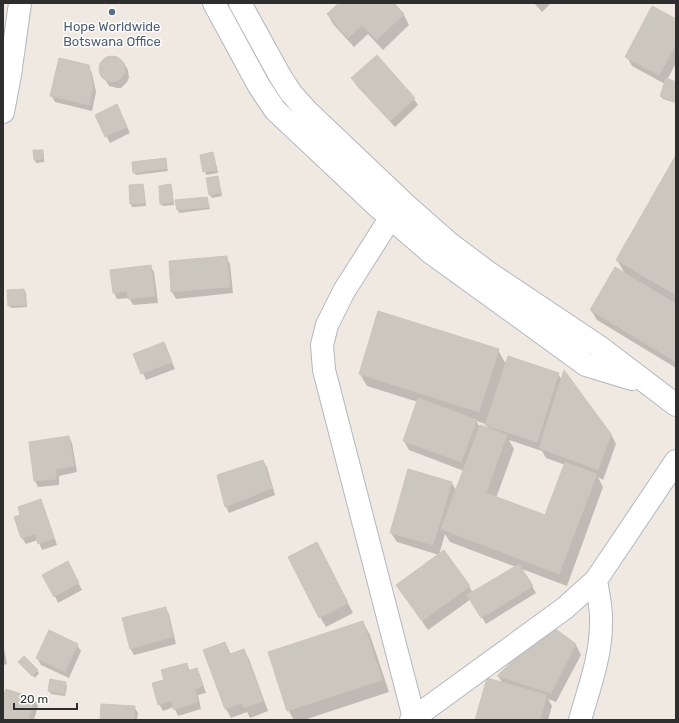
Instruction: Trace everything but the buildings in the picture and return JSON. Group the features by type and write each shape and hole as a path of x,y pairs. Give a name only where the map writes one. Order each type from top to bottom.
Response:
{"street":[{"path":"3,15 5,3"},
{"path":"3,112 7,75 20,3"},
{"path":"214,3 259,86 275,110 376,206 399,212"},
{"path":"240,3 291,93 399,212 430,252 586,365 647,384 676,405"},
{"path":"399,212 344,291 327,325 322,345 322,358 412,719 559,613 596,580 676,461"},
{"path":"580,720 598,659 601,638 602,621 596,580"}],"place":[{"name":"Hope Worldwide Botswana Office","path":"112,12"}]}
